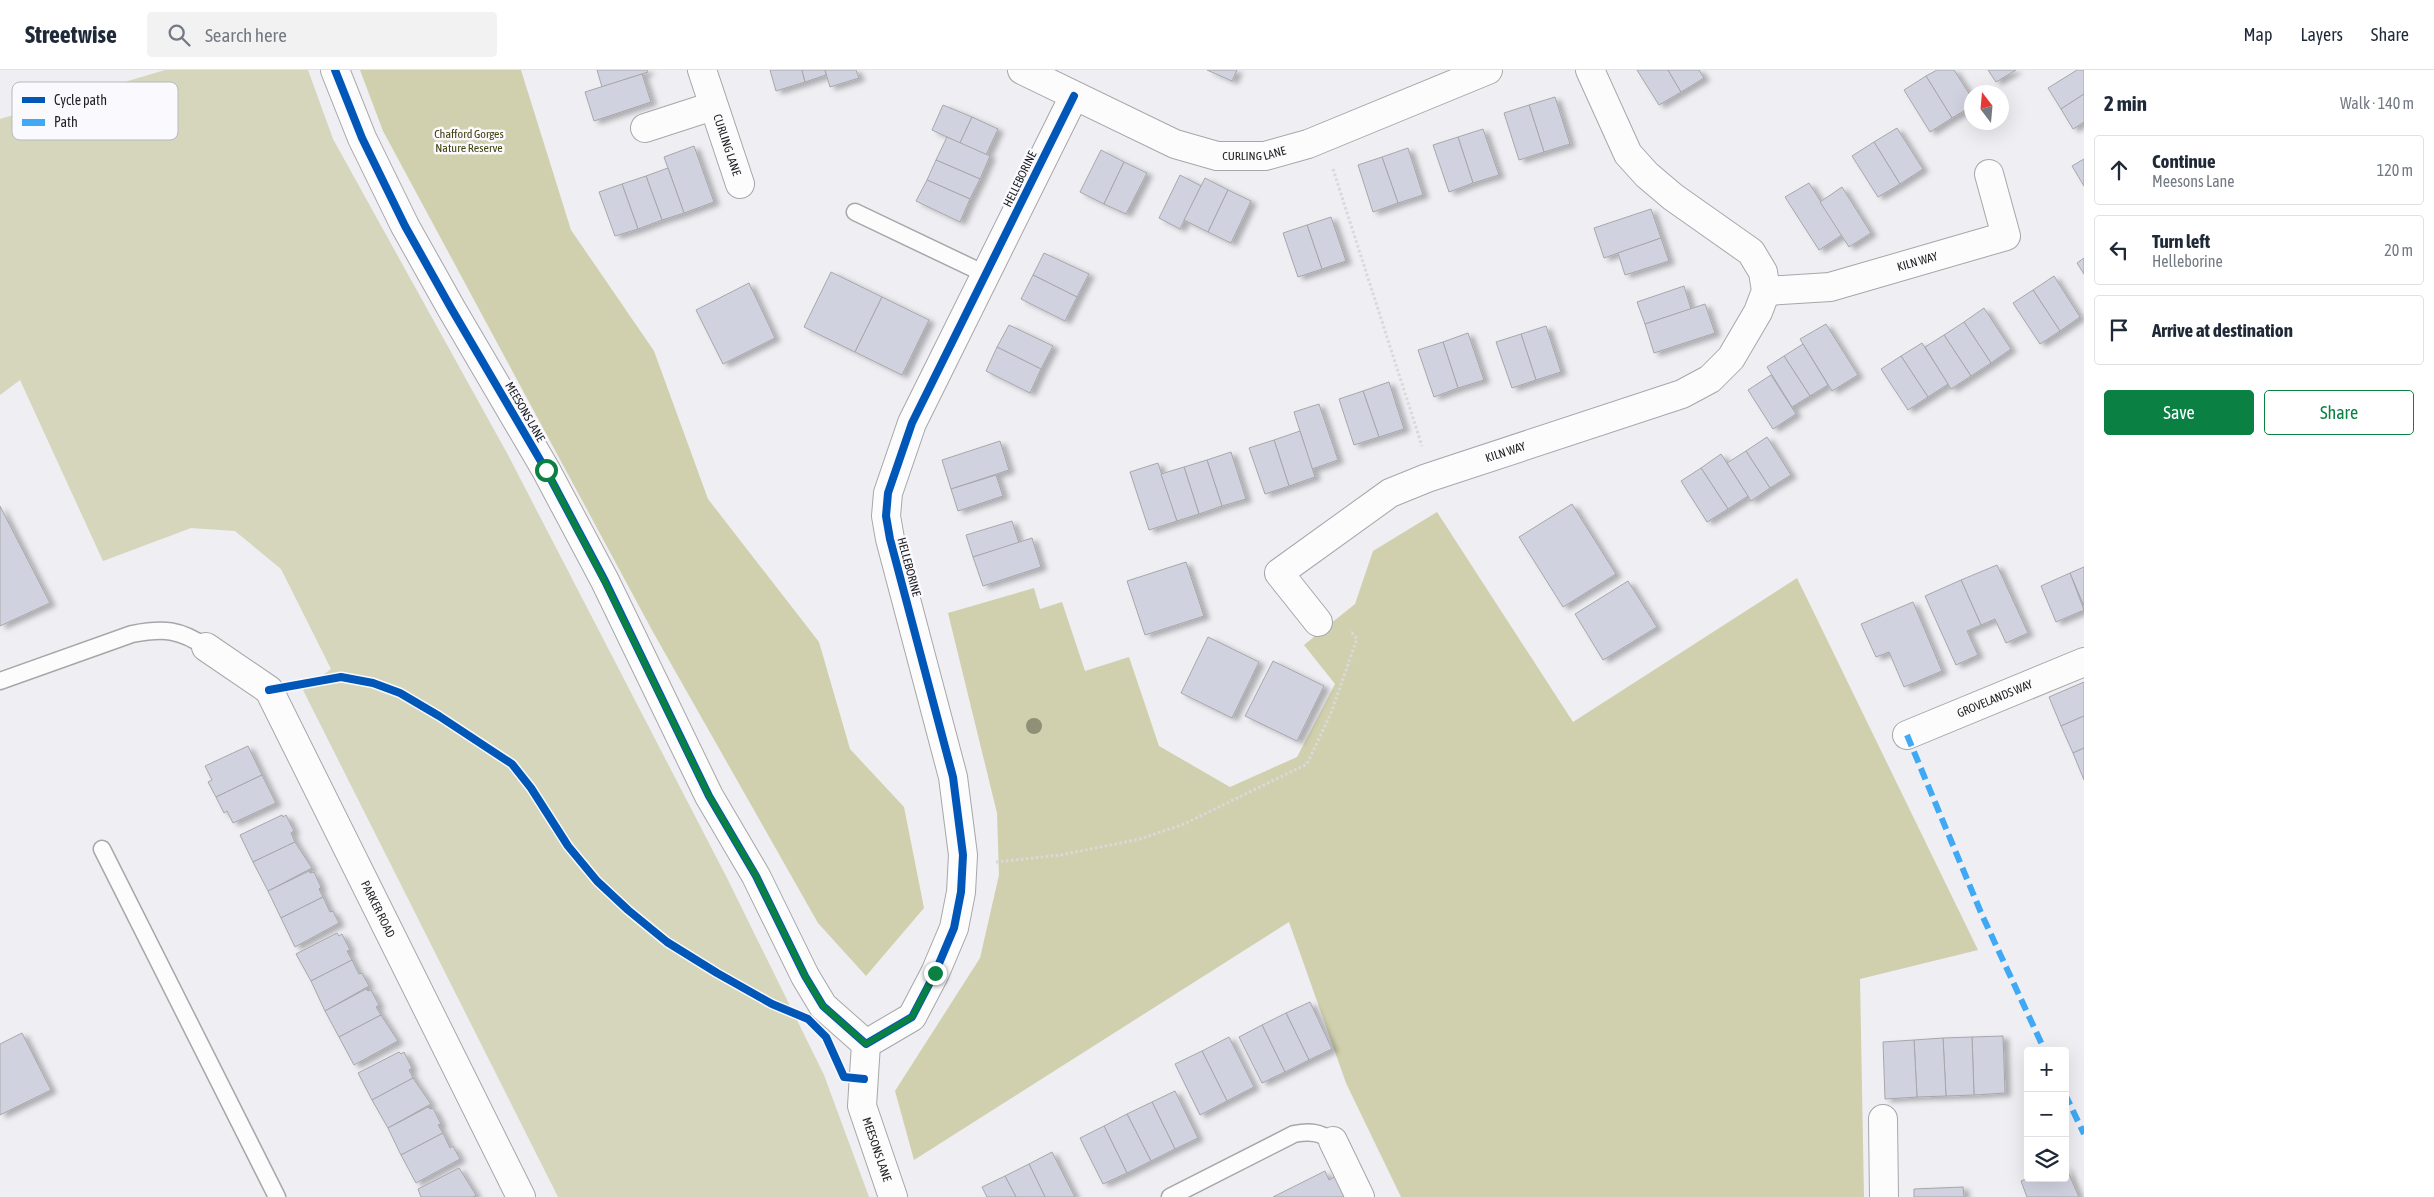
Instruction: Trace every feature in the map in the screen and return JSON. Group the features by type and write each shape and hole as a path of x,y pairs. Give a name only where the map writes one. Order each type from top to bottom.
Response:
{"street":[{"name":"MEESONS LANE","path":"335,70 362,138 405,226 546,470 605,582 709,796 756,876 805,976 823,1006 866,1044 862,1106 893,1197"},
{"name":"CURLING LANE","path":"702,70 740,184"},
{"name":"CURLING LANE","path":"1022,70 1174,144 1217,156 1265,156 1308,144 1455,76 1488,70"},
{"path":"1590,70 1628,154 1647,175 1673,197 1751,252 1763,272 1766,291"},
{"name":"HELLEBORINE","path":"866,1044 912,1017 935,973 954,928 961,892 963,855 953,777 886,516 888,493 912,422 1074,96"},
{"name":"CURLING LANE","path":"645,128 713,106"},
{"name":"KILN WAY","path":"1318,622 1280,573 1362,511 1390,493 1427,478 1682,394 1710,379 1731,358 1758,312 1766,291 1830,287 2006,236 1989,174"},
{"name":"PARKER ROAD","path":"206,647 268,690 521,1197"},
{"name":"GROVELANDS WAY","path":"1907,735 2084,662"},
{"path":"1883,1120 1884,1197"},
{"path":"1333,1141 1360,1197"}],"lane":[{"path":"855,212 985,274"},
{"path":"0,681 132,634 152,630 169,630 187,634 206,647"},
{"path":"102,850 277,1197"},
{"path":"1170,1197 1294,1134 1310,1131 1322,1134 1333,1141"}],"path":[{"path":"1333,168 1425,455"},
{"path":"993,863 1061,855 1140,839 1184,824 1307,764 1331,713 1357,640 1346,624"}],"green space":[{"path":"165,70 308,70 333,139 508,455 727,878 824,1075 869,1197 558,1197 303,690 331,669 281,569 235,531 191,528 103,561 20,380 0,395 0,119 12,115 12,140 178,140 178,82 125,82"},
{"name":"Chafford Gorges Nature Reserve","path":"360,70 521,70 571,230 654,351 708,499 819,642 850,749 904,807 924,908 866,976 818,923 653,632 383,131"},
{"path":"1437,512 1573,722 1797,578 1978,950 1860,979 1864,1197 1401,1197 1346,1083 1289,922 914,1160 895,1091 980,958 999,875 997,813 948,613 1034,588 1040,609 1062,602 1085,671 1129,657 1159,746 1230,787 1297,757 1335,684 1304,645 1355,604 1373,551"}],"building":[{"path":"597,70 647,70 648,72 602,87"},
{"path":"770,70 802,70 805,82 776,91"},
{"path":"802,70 825,70 826,75 805,82"},
{"path":"825,70 856,70 859,78 830,87"},
{"path":"1207,70 1237,70 1232,81"},
{"path":"1637,70 1668,70 1681,92 1659,105"},
{"path":"1668,70 1699,70 1704,78 1681,92"},
{"path":"1937,70 1954,70 1964,86 1964,111 1952,118 1926,76"},
{"path":"1988,70 2016,70 1996,82"},
{"path":"2077,70 2084,70 2084,94 2061,109 2048,88"},
{"path":"642,74 651,102 594,121 585,92"},
{"path":"1926,76 1952,118 1930,132 1904,90"},
{"path":"2084,94 2084,122 2073,129 2061,109"},
{"path":"1555,97 1570,144 1544,152 1529,105"},
{"path":"943,105 972,117 960,143 932,130"},
{"path":"1529,105 1544,152 1519,160 1504,113"},
{"path":"972,117 998,129 986,155 960,143"},
{"path":"1897,128 1923,169 1900,184 1874,142"},
{"path":"1483,129 1499,175 1473,183 1458,137"},
{"path":"947,137 990,156 980,179 936,160"},
{"path":"1458,137 1473,183 1449,192 1433,145"},
{"path":"1874,142 1900,184 1878,197 1852,156"},
{"path":"694,146 714,202 684,213 664,157"},
{"path":"1408,148 1423,195 1398,203 1382,157"},
{"path":"1101,150 1124,162 1104,204 1080,192"},
{"path":"1382,157 1398,203 1373,212 1358,165"},
{"path":"2084,159 2084,186 2072,166"},
{"path":"936,160 980,179 970,199 927,180"},
{"path":"1124,162 1147,173 1126,214 1104,204"},
{"path":"668,168 684,213 662,220 646,176"},
{"path":"1180,175 1201,186 1180,229 1159,218"},
{"path":"646,176 662,220 638,229 622,184"},
{"path":"1205,178 1228,190 1208,232 1184,220"},
{"path":"927,180 970,199 960,222 916,201"},
{"path":"1809,183 1842,235 1819,250 1785,197"},
{"path":"622,184 638,229 615,236 599,192"},
{"path":"1842,187 1871,233 1849,247 1820,202"},
{"path":"1228,190 1251,201 1231,243 1208,232"},
{"path":"1651,209 1661,238 1604,258 1594,228"},
{"path":"1331,217 1346,261 1322,269 1307,225"},
{"path":"1307,225 1322,269 1298,277 1283,233"},
{"path":"1661,238 1669,261 1625,275 1618,253"},
{"path":"1044,253 1089,274 1077,297 1033,275"},
{"path":"2084,258 2084,274 2077,263"},
{"path":"831,272 882,297 855,352 804,327"},
{"path":"1033,275 1077,297 1065,321 1021,299"},
{"path":"2054,276 2080,317 2060,331 2033,290"},
{"path":"749,283 775,338 723,364 696,310"},
{"path":"1684,286 1691,309 1645,324 1637,302"},
{"path":"2033,290 2060,331 2040,344 2013,303"},
{"path":"882,297 929,320 902,375 855,352"},
{"path":"1705,304 1715,333 1654,353 1645,324"},
{"path":"1984,308 2011,349 1991,363 1964,322"},
{"path":"1964,322 1991,363 1971,376 1944,335"},
{"path":"1826,324 1858,375 1832,391 1800,339"},
{"path":"1009,325 1053,346 1041,369 997,347"},
{"path":"1546,326 1561,372 1536,380 1521,334"},
{"path":"1468,333 1484,380 1458,388 1443,342"},
{"path":"1521,334 1536,380 1512,388 1496,342"},
{"path":"1944,335 1971,376 1951,389 1925,347"},
{"path":"1443,342 1458,388 1434,397 1418,350"},
{"path":"1922,343 1948,384 1928,397 1901,356"},
{"path":"1803,344 1828,385 1810,396 1784,356"},
{"path":"997,347 1041,369 1030,393 986,371"},
{"path":"1784,356 1810,396 1792,407 1767,367"},
{"path":"1901,356 1928,397 1908,410 1881,369"},
{"path":"1771,375 1796,414 1773,429 1748,390"},
{"path":"1389,382 1404,429 1379,437 1363,391"},
{"path":"1363,391 1379,437 1354,445 1339,399"},
{"path":"1319,404 1338,460 1312,469 1294,412"},
{"path":"1300,431 1315,477 1289,486 1274,440"},
{"path":"1767,437 1791,475 1770,488 1746,451"},
{"path":"1274,440 1289,486 1265,494 1249,448"},
{"path":"1000,441 1009,470 951,489 942,460"},
{"path":"1746,451 1770,488 1751,501 1727,463"},
{"path":"1231,452 1246,499 1222,506 1207,460"},
{"path":"1721,454 1748,496 1728,509 1701,468"},
{"path":"1207,460 1222,506 1199,514 1184,467"},
{"path":"1158,463 1177,521 1149,530 1130,472"},
{"path":"1184,467 1199,514 1177,521 1161,474"},
{"path":"1701,468 1728,509 1707,522 1681,481"},
{"path":"996,475 1003,496 958,511 951,489"},
{"path":"1572,504 1616,574 1563,607 1519,537"},
{"path":"0,506 50,603 0,626"},
{"path":"1012,521 1019,543 973,557 966,535"},
{"path":"1032,538 1041,567 983,586 973,557"},
{"path":"1186,562 1204,616 1145,635 1127,581"},
{"path":"1997,565 2028,633 2006,643 1995,619 1981,625 1961,580"},
{"path":"2084,567 2084,606 2070,573"},
{"path":"2070,573 2084,610 2056,622 2041,586"},
{"path":"1961,580 1981,625 1967,631 1978,655 1956,665 1925,596"},
{"path":"1628,581 1657,627 1603,660 1575,614"},
{"path":"1913,602 1942,671 1904,687 1889,652 1876,657 1861,624"},
{"path":"1208,637 1259,662 1232,718 1181,693"},
{"path":"1273,661 1324,686 1297,741 1245,716"},
{"path":"2084,682 2084,716 2061,726 2049,697"},
{"path":"2084,716 2084,748 2073,753 2061,726"},
{"path":"248,746 262,775 216,797 208,782 212,780 205,766"},
{"path":"2084,748 2084,780 2073,753"},
{"path":"262,775 276,803 233,823 227,811 224,813 216,797"},
{"path":"282,815 283,817 286,815 294,831 291,833 295,842 253,862 240,835"},
{"path":"295,842 312,868 268,891 253,862"},
{"path":"309,871 310,873 314,872 321,887 319,889 323,897 281,918 268,891"},
{"path":"323,897 330,912 333,911 339,923 295,947 281,918"},
{"path":"337,933 339,936 342,934 350,950 347,951 352,960 311,981 296,954"},
{"path":"352,960 359,974 362,973 369,986 325,1011 311,981"},
{"path":"366,989 368,991 371,990 379,1005 376,1007 381,1015 339,1037 325,1011"},
{"path":"1310,1002 1332,1049 1309,1060 1286,1013"},
{"path":"1286,1013 1309,1060 1285,1072 1262,1025"},
{"path":"381,1015 398,1041 354,1065 339,1037"},
{"path":"1262,1025 1285,1072 1262,1083 1239,1037"},
{"path":"22,1033 51,1090 0,1115 0,1044"},
{"path":"2003,1036 2005,1093 1974,1095 1972,1037"},
{"path":"1229,1037 1254,1087 1227,1101 1202,1051"},
{"path":"1972,1037 1974,1095 1946,1096 1943,1038"},
{"path":"1943,1038 1946,1096 1917,1097 1914,1040"},
{"path":"1914,1040 1917,1097 1885,1099 1883,1042"},
{"path":"1202,1051 1227,1101 1200,1115 1175,1064"},
{"path":"399,1052 401,1054 404,1052 412,1068 409,1070 413,1078 372,1100 358,1073"},
{"path":"413,1078 431,1104 388,1128 372,1100"},
{"path":"1175,1091 1198,1138 1175,1149 1152,1102"},
{"path":"1152,1102 1175,1149 1151,1161 1127,1114"},
{"path":"428,1107 430,1109 433,1108 441,1124 438,1125 443,1133 401,1155 388,1128"},
{"path":"1127,1114 1151,1161 1127,1173 1104,1126"},
{"path":"1104,1126 1127,1173 1103,1184 1080,1138"},
{"path":"443,1133 450,1148 453,1146 460,1159 416,1183 401,1155"},
{"path":"1052,1152 1075,1197 1045,1197 1029,1164"},
{"path":"1029,1164 1045,1197 1016,1197 1005,1176"},
{"path":"459,1168 476,1195 473,1197 421,1197 418,1189"},
{"path":"1325,1171 1329,1180 1338,1175 1346,1197 1273,1197"},
{"path":"2069,1174 2079,1197 2027,1197 2021,1181 2069,1182"},
{"path":"1005,1176 1016,1197 987,1197 982,1187"},
{"path":"1963,1187 1964,1197 1914,1197 1914,1189"}],"marked path":[{"path":"1907,735 1982,915 2043,1047"},
{"path":"2069,1102 2084,1134"}],"cycle path":[{"path":"335,70 362,138 405,226 546,470 605,581 709,796 756,876 805,976 823,1006 866,1044 912,1017 935,973 954,928 961,892 963,855 953,777 890,539 886,516 888,493 912,423 1074,96"},
{"path":"269,690 341,677 373,683 400,693 439,716 512,764 531,788 568,846 597,881 628,910 667,942 717,973 772,1004 808,1019 826,1037 844,1077 864,1079"}],"route":[{"path":"546,470 605,582 709,796 756,876 805,976 823,1006 866,1044 912,1017 935,973"}]}
